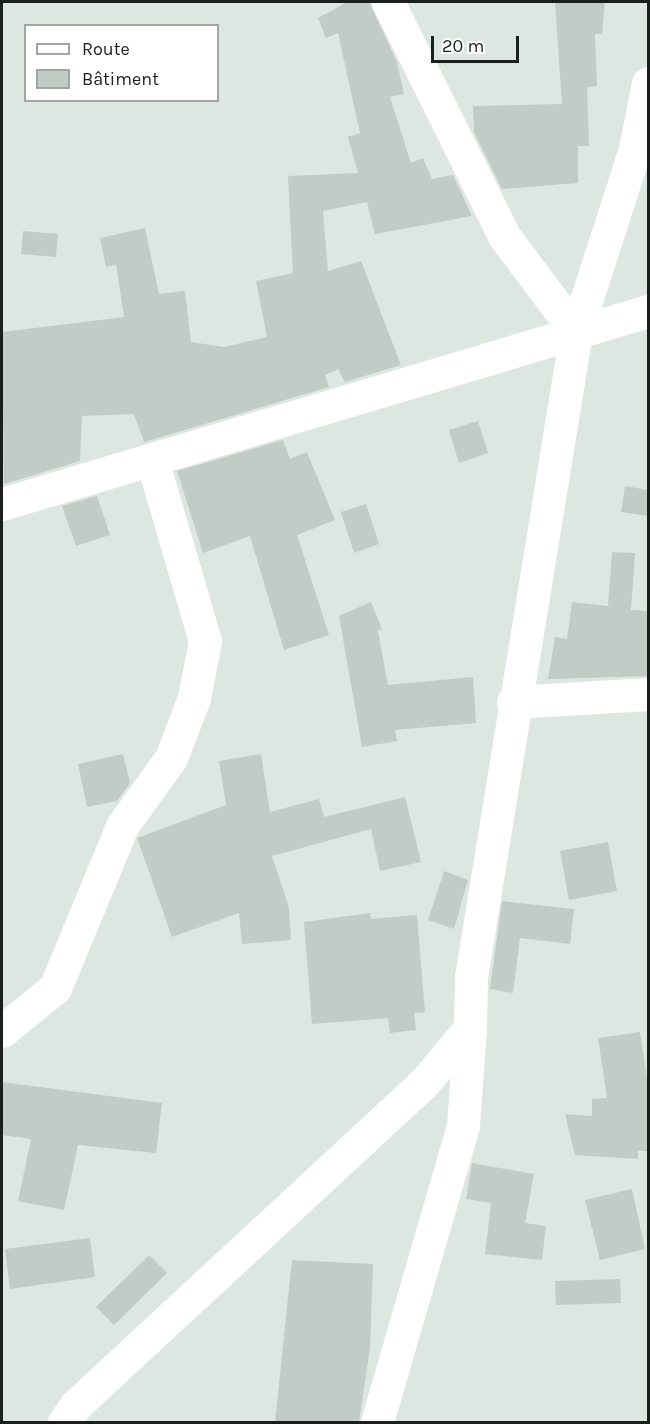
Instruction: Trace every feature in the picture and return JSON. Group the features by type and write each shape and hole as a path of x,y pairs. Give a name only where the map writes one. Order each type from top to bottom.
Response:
{"street":[{"path":"388,2 504,236 576,332"},
{"path":"377,1422 462,1126 470,1028 471,977 513,702 576,332 642,144 648,83"},
{"path":"2,504 648,311"},
{"path":"2,1031 55,988 122,826 171,758 194,698 205,641 152,460"},
{"path":"513,702 648,694"},
{"path":"64,1422 76,1406 423,1084 470,1028"}],"building":[{"path":"347,2 369,2 397,62 404,94 390,97 411,163 423,158 432,179 453,175 472,216 375,234 367,202 323,211 328,271 361,261 401,365 345,382 338,369 325,375 329,387 144,442 134,414 82,416 80,461 4,484 2,332 124,317 116,265 106,267 100,238 145,228 159,294 185,291 191,342 224,347 267,337 256,281 293,273 288,176 358,173 348,137 360,133 338,33 326,38 318,18"},
{"path":"555,2 605,2 602,34 595,34 597,86 587,87 589,146 578,146 578,183 502,189 474,132 473,106 562,104"},
{"path":"23,231 58,234 56,257 21,254"},
{"path":"478,421 488,453 459,463 449,430"},
{"path":"283,440 290,459 307,452 335,520 297,535 329,635 284,650 250,536 203,553 177,471"},
{"path":"625,486 648,490 648,516 621,512"},
{"path":"97,496 110,535 76,546 62,506"},
{"path":"366,504 379,544 354,553 341,512"},
{"path":"612,552 635,553 631,610 648,611 648,676 548,679 555,637 567,639 572,602 608,606"},
{"path":"371,602 382,629 378,631 388,685 473,677 476,723 395,730 397,741 362,747 339,616"},
{"path":"123,754 130,783 117,801 87,807 78,764"},
{"path":"261,754 270,812 319,799 324,817 405,797 421,862 380,871 371,829 272,856 289,908 291,940 242,944 239,913 172,937 137,838 226,805 219,761"},
{"path":"608,842 617,891 569,900 560,851"},
{"path":"444,871 468,880 454,929 428,920"},
{"path":"502,901 574,909 570,944 520,938 513,993 490,989"},
{"path":"370,913 371,919 417,915 425,1012 414,1013 416,1030 390,1033 388,1018 312,1024 304,922"},
{"path":"640,1032 648,1086 648,1151 638,1151 638,1159 575,1155 565,1114 592,1116 592,1099 607,1098 598,1038"},
{"path":"2,1082 162,1103 156,1153 78,1145 64,1210 18,1201 31,1139 2,1135"},
{"path":"472,1163 534,1174 525,1223 546,1226 542,1260 485,1254 491,1203 466,1199"},
{"path":"632,1189 645,1249 600,1260 585,1200"},
{"path":"90,1238 95,1277 10,1289 5,1249"},
{"path":"149,1255 167,1273 114,1325 96,1307"},
{"path":"292,1260 373,1264 370,1348 359,1422 275,1422"},
{"path":"620,1279 621,1303 556,1305 555,1281"}]}
